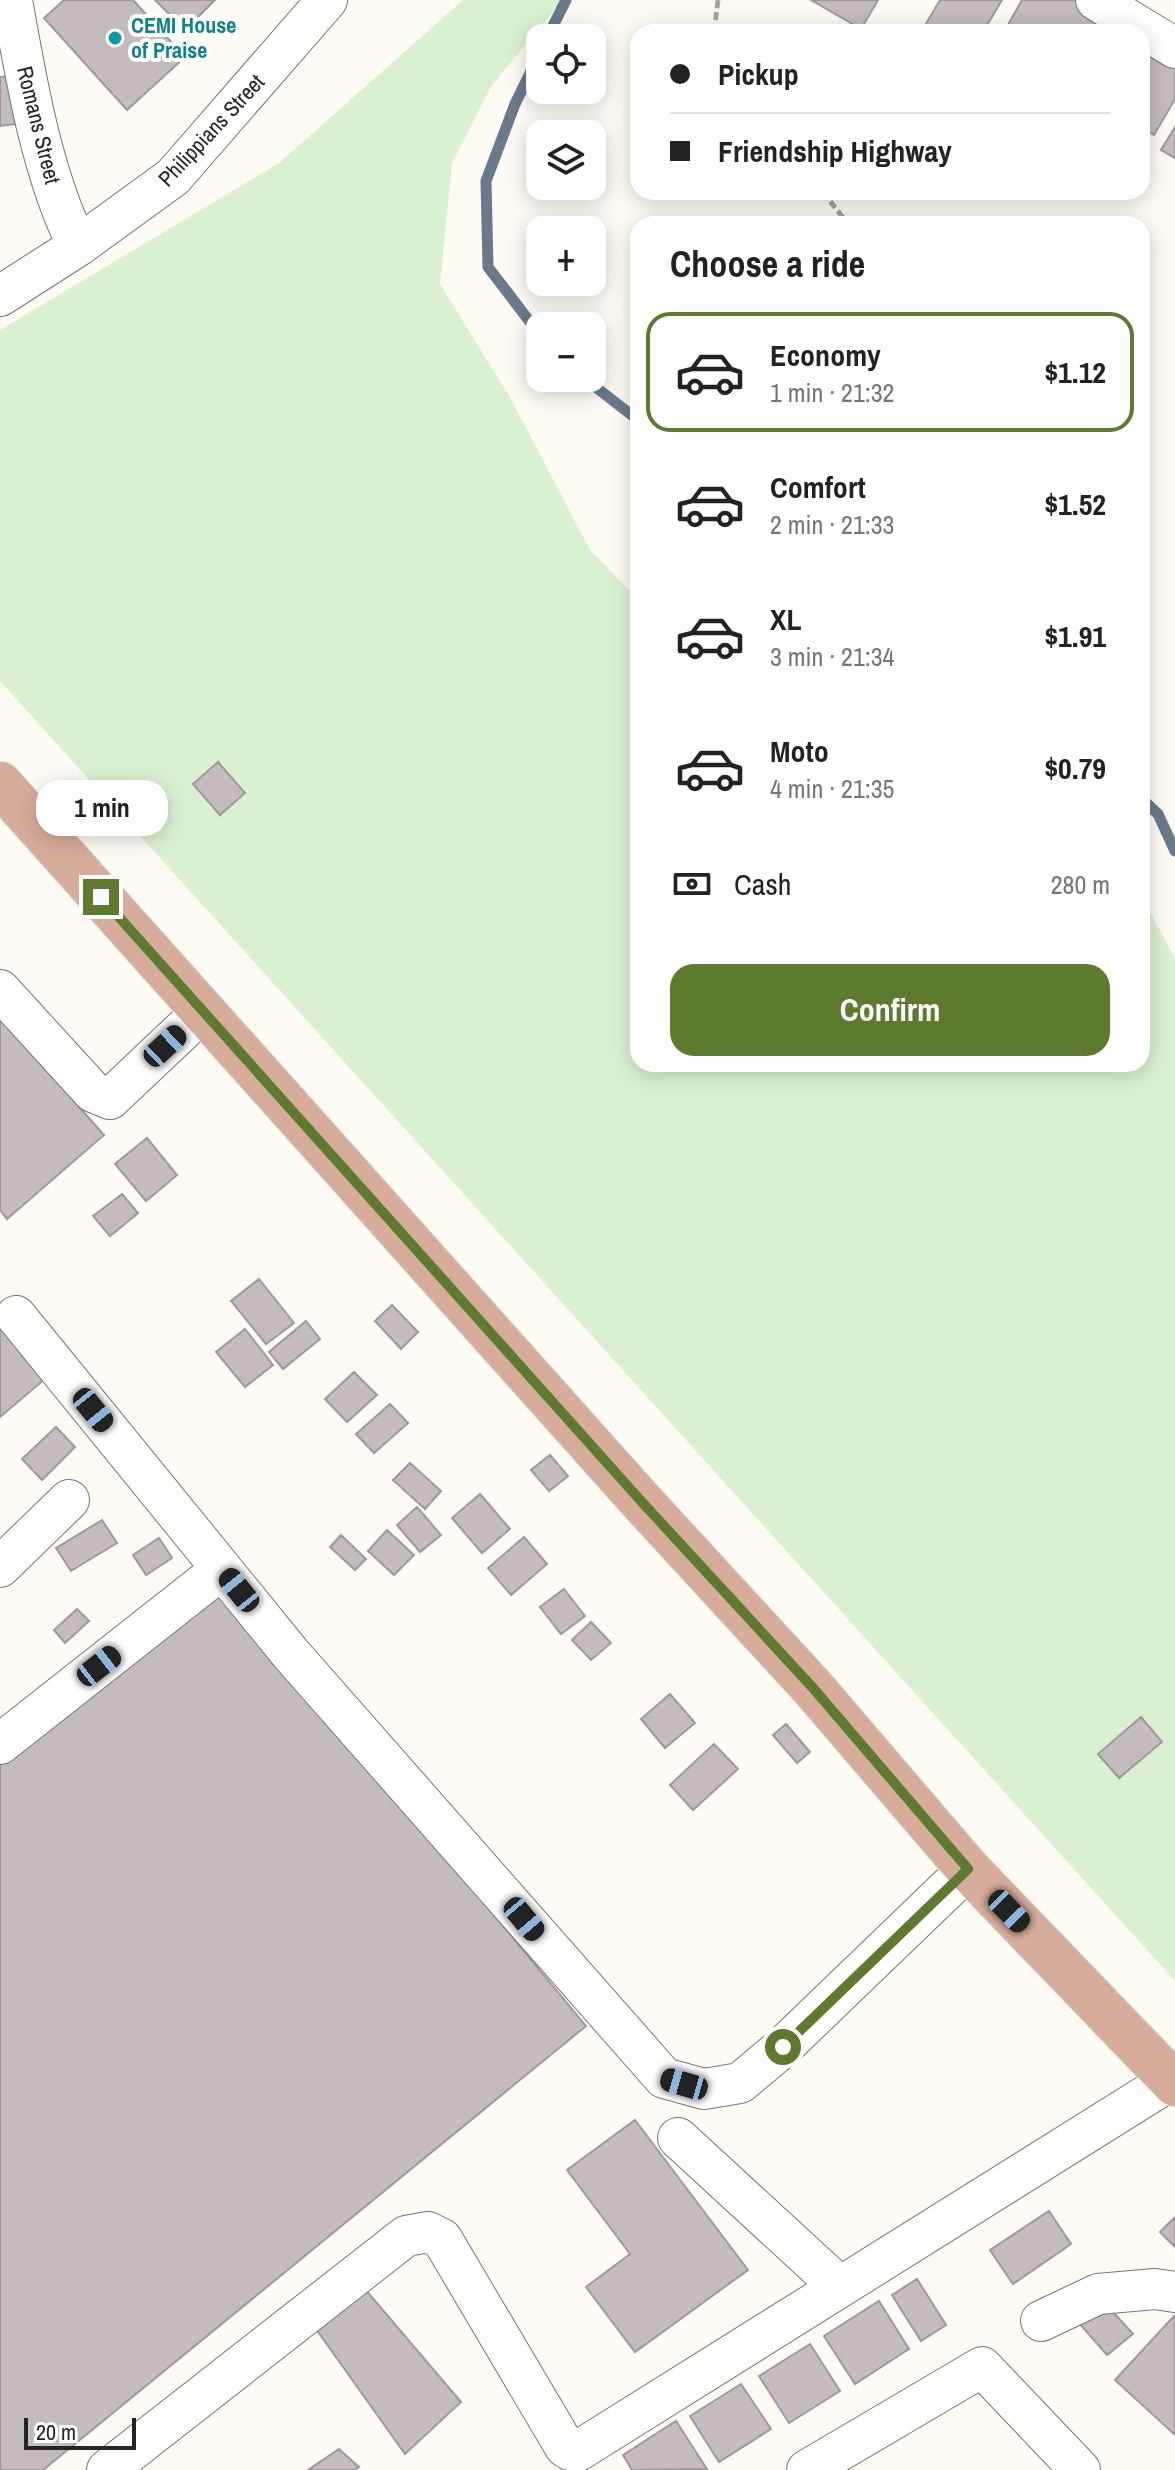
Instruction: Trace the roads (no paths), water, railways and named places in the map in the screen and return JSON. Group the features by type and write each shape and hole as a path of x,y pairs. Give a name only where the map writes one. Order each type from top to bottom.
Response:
{"main road":[{"path":"0,784 641,1501 813,1688 968,1869 1173,2082"}],"street":[{"name":"Romans Street","path":"12,0 22,60 48,166 62,215 78,246"},
{"name":"Philippians Street","path":"0,296 78,246 173,177 327,0"},
{"path":"1096,0 1136,24"},
{"path":"1150,33 1175,48"},
{"path":"0,990 93,1092 110,1099 203,1011"},
{"path":"16,1316 291,1654 664,2078 704,2089 740,2083 783,2047 968,1869"},
{"path":"0,1567 69,1500"},
{"path":"0,1744 222,1569"},
{"path":"107,2470 406,2236 428,2232 442,2239 553,2428 570,2450 578,2451 1173,2082"},
{"path":"678,2138 840,2287"},
{"path":"1041,2321 1098,2294 1155,2289 1175,2292"},
{"path":"807,2470 982,2367 1080,2470"}],"waterway":[{"path":"554,24 566,0"},
{"path":"526,82 486,181 488,267 526,317"},
{"path":"602,392 630,414"},
{"path":"1150,806 1158,814 1175,851"}],"place":[{"name":"CEMI House of Praise","path":"115,38"}]}
